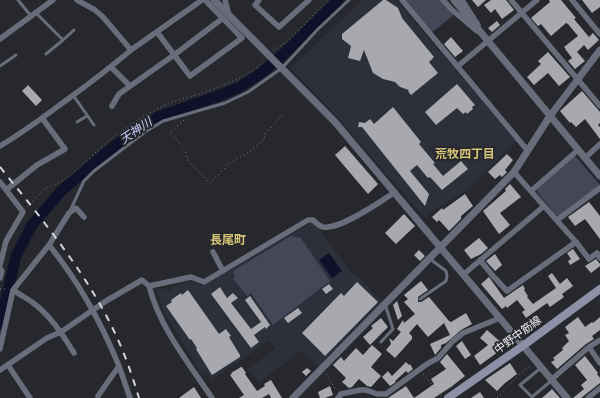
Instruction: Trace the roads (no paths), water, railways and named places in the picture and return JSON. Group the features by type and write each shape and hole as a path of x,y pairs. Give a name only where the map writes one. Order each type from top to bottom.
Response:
{"main road":[{"name":"中野中筋線","path":"445,397 524,346 600,289"}],"street":[{"path":"0,39 53,0"},
{"path":"77,0 95,10 103,17 131,50"},
{"path":"0,146 18,136 112,67 131,50 202,0"},
{"path":"205,0 226,16 269,55 335,122 442,247 475,292 500,318 568,398"},
{"path":"157,32 190,76 242,38 214,0"},
{"path":"225,0 226,16"},
{"path":"259,0 255,5 279,27 309,0"},
{"path":"402,0 528,151"},
{"path":"443,0 451,9 488,40"},
{"path":"454,0 600,176"},
{"path":"462,0 488,40"},
{"path":"511,0 599,103"},
{"path":"458,66 537,0"},
{"path":"572,0 600,34"},
{"path":"112,106 119,94 226,16"},
{"path":"294,398 514,172 550,116 600,50"},
{"path":"112,67 130,86"},
{"path":"6,190 37,165 65,149 42,118"},
{"path":"585,158 600,144"},
{"path":"531,191 578,150"},
{"path":"514,172 576,242 589,259 597,254 600,258"},
{"path":"0,182 23,212 2,249 0,265"},
{"path":"557,220 600,188"},
{"path":"149,286 191,277 204,282 308,220 313,220 324,228 342,224 395,192"},
{"path":"465,279 480,260 544,206"},
{"path":"0,349 13,290 49,245 69,213 76,208 84,217"},
{"path":"480,260 507,291 576,242"},
{"path":"49,245 76,281 108,339 130,398"},
{"path":"213,252 223,271"},
{"path":"0,268 2,271 0,278"},
{"path":"0,370 47,338 61,332 142,280 149,286 161,319 212,398"},
{"path":"13,290 33,303 61,332 74,353"},
{"path":"338,395 366,390 377,394 386,394 442,355 449,345 463,333 500,318"},
{"path":"552,379 589,347 600,340"},
{"path":"589,347 600,363"},
{"path":"8,365 30,398"},
{"path":"98,396 119,366"},
{"path":"588,398 600,388"}],"lane":[{"path":"18,0 63,40"},
{"path":"69,213 84,181 94,171 153,127 168,120 237,98 248,92 282,68 318,29 349,0"},
{"path":"46,54 74,30"},
{"path":"0,66 16,55"},
{"path":"73,95 94,125"},
{"path":"77,122 87,116"},
{"path":"420,299 447,279 447,273 430,259"},
{"path":"381,342 393,329 386,304"},
{"path":"542,367 520,385 532,397 552,379"}],"water":[{"path":"329,253 342,271 332,278 319,260"}],"waterway":[{"name":"天神川","path":"0,324 16,256 32,225 62,190 117,144 158,117 240,87 264,71 287,51 338,0"}],"railway":[{"path":"0,167 61,245 102,307 128,363 139,398"}],"district":[{"name":"荒牧四丁目","path":"465,154"},
{"name":"長尾町","path":"228,240"}]}
